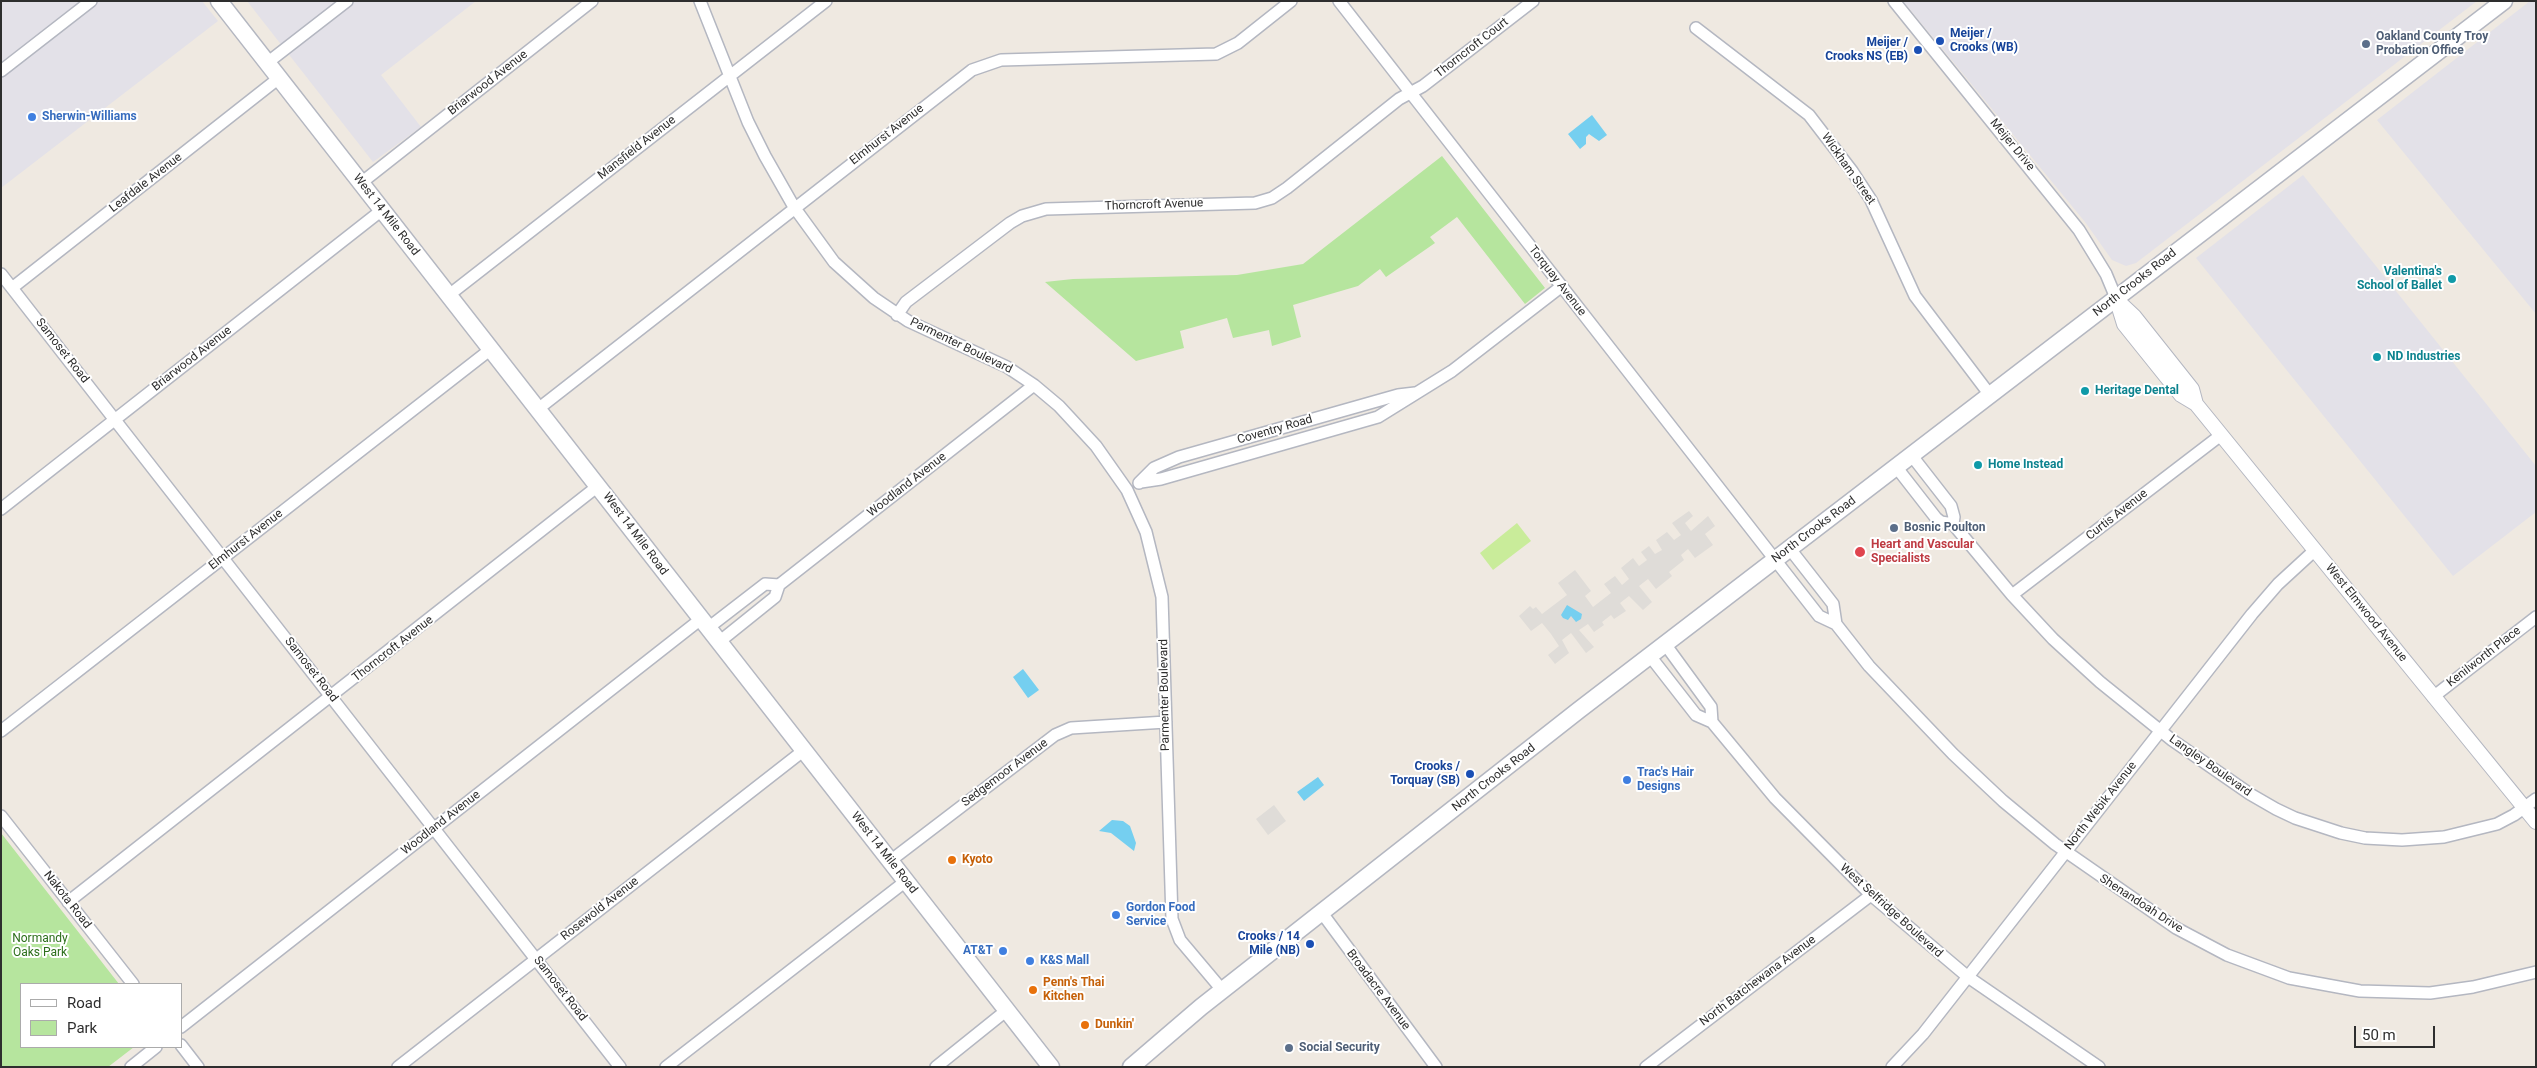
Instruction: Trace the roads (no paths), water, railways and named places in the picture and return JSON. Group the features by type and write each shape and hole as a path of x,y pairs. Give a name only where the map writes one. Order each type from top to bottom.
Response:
{"main road":[{"name":"West 14 Mile Road","path":"218,1 1051,1067"},
{"name":"North Crooks Road","path":"1131,1067 1157,1043 1665,644 2504,1"}],"street":[{"path":"1,71 91,1"},
{"path":"267,63 347,1"},
{"name":"Briarwood Avenue","path":"361,183 592,1"},
{"name":"Parmenter Boulevard","path":"700,1 748,122 794,207 834,262 861,287 897,314 922,328 1007,367 1034,384 1096,446 1127,490 1146,532 1162,597 1172,919 1180,940 1223,991"},
{"name":"Mansfield Avenue","path":"449,295 826,1"},
{"name":"Elmhurst Avenue","path":"538,409 962,76 981,65 1001,60 1216,54 1238,43 1291,1"},
{"name":"Torquay Avenue","path":"1339,1 1775,560"},
{"name":"Thorncroft Court","path":"1410,93 1423,86 1533,1"},
{"name":"Meijer Drive","path":"1894,1 2015,148 2079,230 2106,274 2116,298"},
{"name":"Wickham Street","path":"1696,28 1809,115 1852,171 1870,200 1915,296 1990,395"},
{"name":"Leafdale Avenue","path":"12,288 279,78"},
{"name":"Thorncroft Avenue","path":"897,314 906,302 1022,216 1046,209 1264,201 1287,188 1399,98 1410,93"},
{"name":"Briarwood Avenue","path":"1,509 382,210"},
{"name":"Samoset Road","path":"1,274 620,1067"},
{"name":"Coventry Road","path":"1141,482 1161,479 1378,417 1452,371 1562,286"},
{"name":"West Elmwood Avenue","path":"2116,298 2137,320 2192,389 2196,404 2536,822"},
{"name":"Elmhurst Avenue","path":"1,731 491,349"},
{"name":"Woodland Avenue","path":"719,642 775,597 780,585 1034,384"},
{"name":"Coventry Road","path":"1127,490 1141,482 1154,468 1179,457 1417,392"},
{"name":"Curtis Avenue","path":"2012,595 2221,434"},
{"name":"Langley Boulevard","path":"1912,456 1951,506 1954,517 1953,524"},
{"name":"Langley Boulevard","path":"1897,468 1936,518 1941,522 1953,524 2012,595 2087,671 2160,731 2250,794 2295,818 2341,833 2387,840 2444,837 2497,824 2524,808 2536,798"},
{"name":"Thorncroft Avenue","path":"68,902 598,486"},
{"name":"Shenandoah Drive","path":"1790,549 1833,604 1836,624"},
{"name":"North Webik Avenue","path":"1892,1067 1912,1047 1968,977 2262,601 2315,550"},
{"name":"Shenandoah Drive","path":"1775,560 1819,616 1836,624 1869,666 1928,730 2003,802 2065,852 2176,928 2227,955 2289,978 2360,991 2430,993 2482,986 2536,972"},
{"name":"Woodland Avenue","path":"182,1026 435,828 704,624 766,584 780,585"},
{"name":"Kenilworth Place","path":"2433,697 2536,617"},
{"name":"West Selfridge Boulevard","path":"1665,644 1711,707 1712,722"},
{"name":"West Selfridge Boulevard","path":"1650,656 1696,715 1712,722 1775,798 1871,895 1968,977 2099,1067"},
{"name":"Sedgemoor Avenue","path":"890,861 1055,735 1071,728 1166,722"},
{"name":"Rosewold Avenue","path":"398,1067 803,751"},
{"name":"Nakota Road","path":"1,816 132,983"},
{"path":"666,1067 906,881"},
{"name":"North Batchewana Avenue","path":"1646,1067 1871,895"},
{"name":"Broadacre Avenue","path":"1322,913 1436,1067"},
{"path":"936,1067 1007,1010"},
{"path":"182,1046 198,1067"},
{"path":"131,1067 155,1048"}],"water":[{"path":"1592,115 1607,135 1599,141 1589,134 1586,137 1586,144 1580,149 1568,134"},
{"path":"1567,605 1582,614 1581,619 1576,622 1571,616 1568,620 1563,618 1561,615"},
{"path":"1023,669 1039,690 1028,698 1013,677"},
{"path":"1318,777 1324,785 1304,801 1297,792"},
{"path":"1112,820 1123,821 1130,826 1136,843 1134,851 1111,833 1099,831"}],"place":[{"name":"Meijer / Crooks (WB)","path":"1940,41"},
{"name":"Oakland County Troy Probation Office","path":"2366,44"},
{"name":"Meijer / Crooks NS (EB)","path":"1918,50"},
{"name":"Sherwin-Williams","path":"32,117"},
{"name":"Valentina's School of Ballet","path":"2452,279"},
{"name":"ND Industries","path":"2377,357"},
{"name":"Heritage Dental","path":"2085,391"},
{"name":"Home Instead","path":"1978,465"},
{"name":"Bosnic Poulton","path":"1894,528"},
{"name":"Heart and Vascular Specialists","path":"1860,552"},
{"name":"Crooks / Torquay (SB)","path":"1470,774"},
{"name":"Trac's Hair Designs","path":"1627,780"},
{"name":"Kyoto","path":"952,860"},
{"name":"Gordon Food Service","path":"1116,915"},
{"name":"Crooks / 14 Mile (NB)","path":"1310,944"},
{"name":"AT&T","path":"1003,951"},
{"name":"K&S Mall","path":"1030,961"},
{"name":"Penn's Thai Kitchen","path":"1033,990"},
{"name":"Dunkin'","path":"1085,1025"},
{"name":"Social Security","path":"1289,1048"}],"park label":[{"name":"Normandy Oaks Park","path":"40,946"}]}
